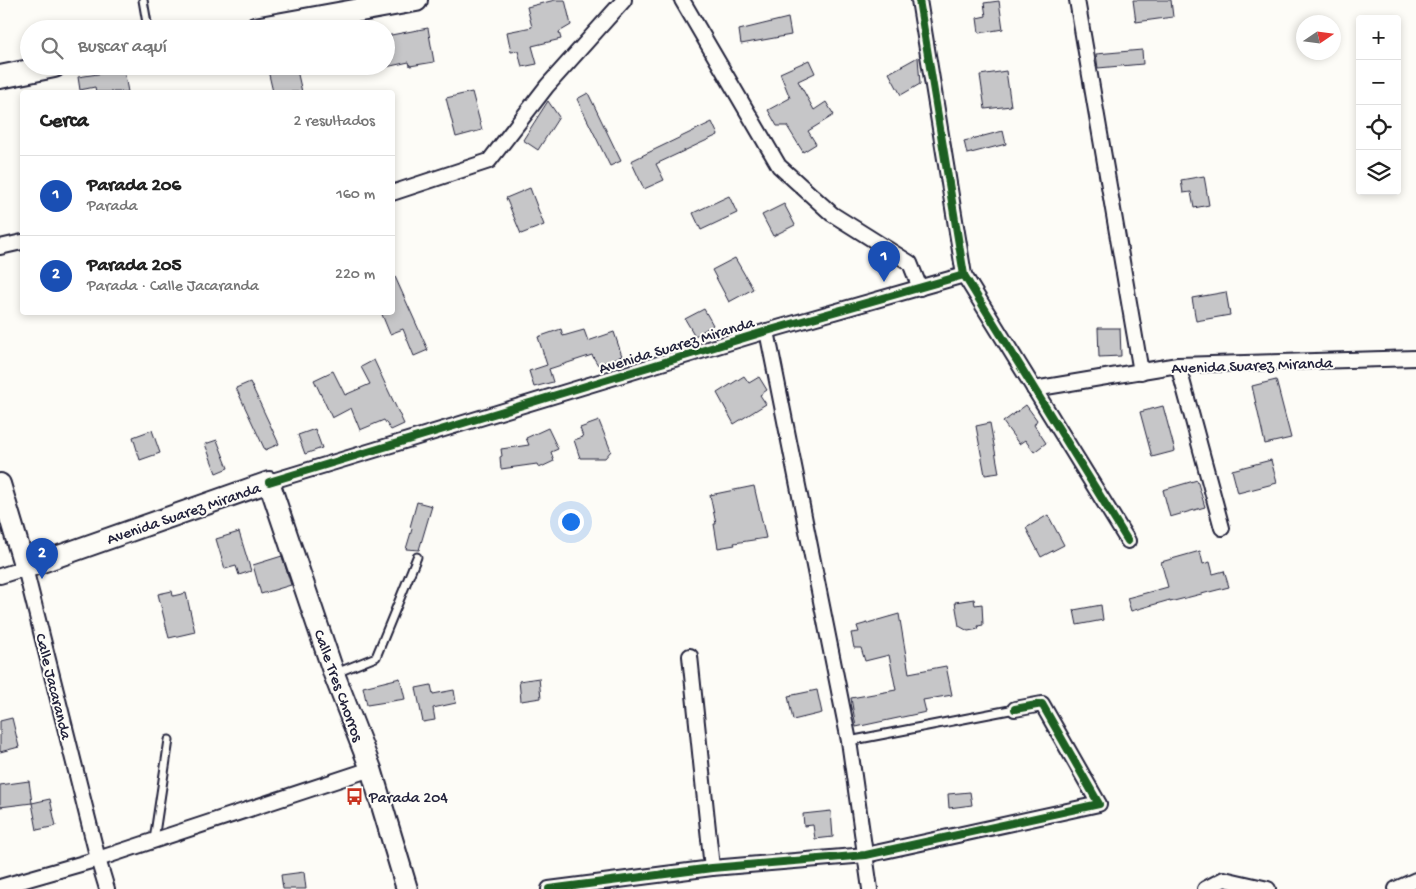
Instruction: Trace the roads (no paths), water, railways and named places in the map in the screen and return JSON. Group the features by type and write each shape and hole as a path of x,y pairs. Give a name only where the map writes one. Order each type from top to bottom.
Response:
{"main road":[{"path":"306,20 416,0"},
{"path":"0,76 20,72"},
{"name":"Avenida Suarez Miranda","path":"25,568 269,482"},
{"name":"Calle Tres Chorros","path":"269,482 334,674 371,769 407,889"},
{"name":"Calle Jacaranda","path":"0,484 25,568"}],"street":[{"path":"395,192 489,161 547,86 624,0"},
{"path":"682,0 779,166 832,214 910,263 920,288"},
{"path":"919,0 964,274 1128,541"},
{"path":"1077,0 1141,372"},
{"path":"0,247 20,242"},
{"name":"Avenida Suarez Miranda","path":"269,482 767,331 964,274"},
{"path":"767,331 849,741 870,889"},
{"name":"Avenida Suarez Miranda","path":"1034,389 1178,365 1416,358"},
{"path":"1178,365 1222,528"},
{"name":"Avenida Suarez Miranda","path":"0,576 25,568"},
{"name":"Calle Jacaranda","path":"25,568 107,889"},
{"path":"690,656 712,868"},
{"path":"549,889 712,868 866,855 1099,804 1042,704 1015,709"},
{"path":"0,887 98,859 371,769"},
{"path":"1205,889 1224,879 1268,889"},
{"path":"1396,889 1416,880"}],"lane":[{"path":"143,0 146,20"},
{"path":"334,674 376,657 417,557"},
{"path":"849,741 1015,709"},
{"path":"154,840 169,740"}],"place":[{"name":"Parada 206","path":"884,282"},
{"name":"Parada 205","path":"42,579"},
{"name":"Parada 204","path":"355,796"}]}
